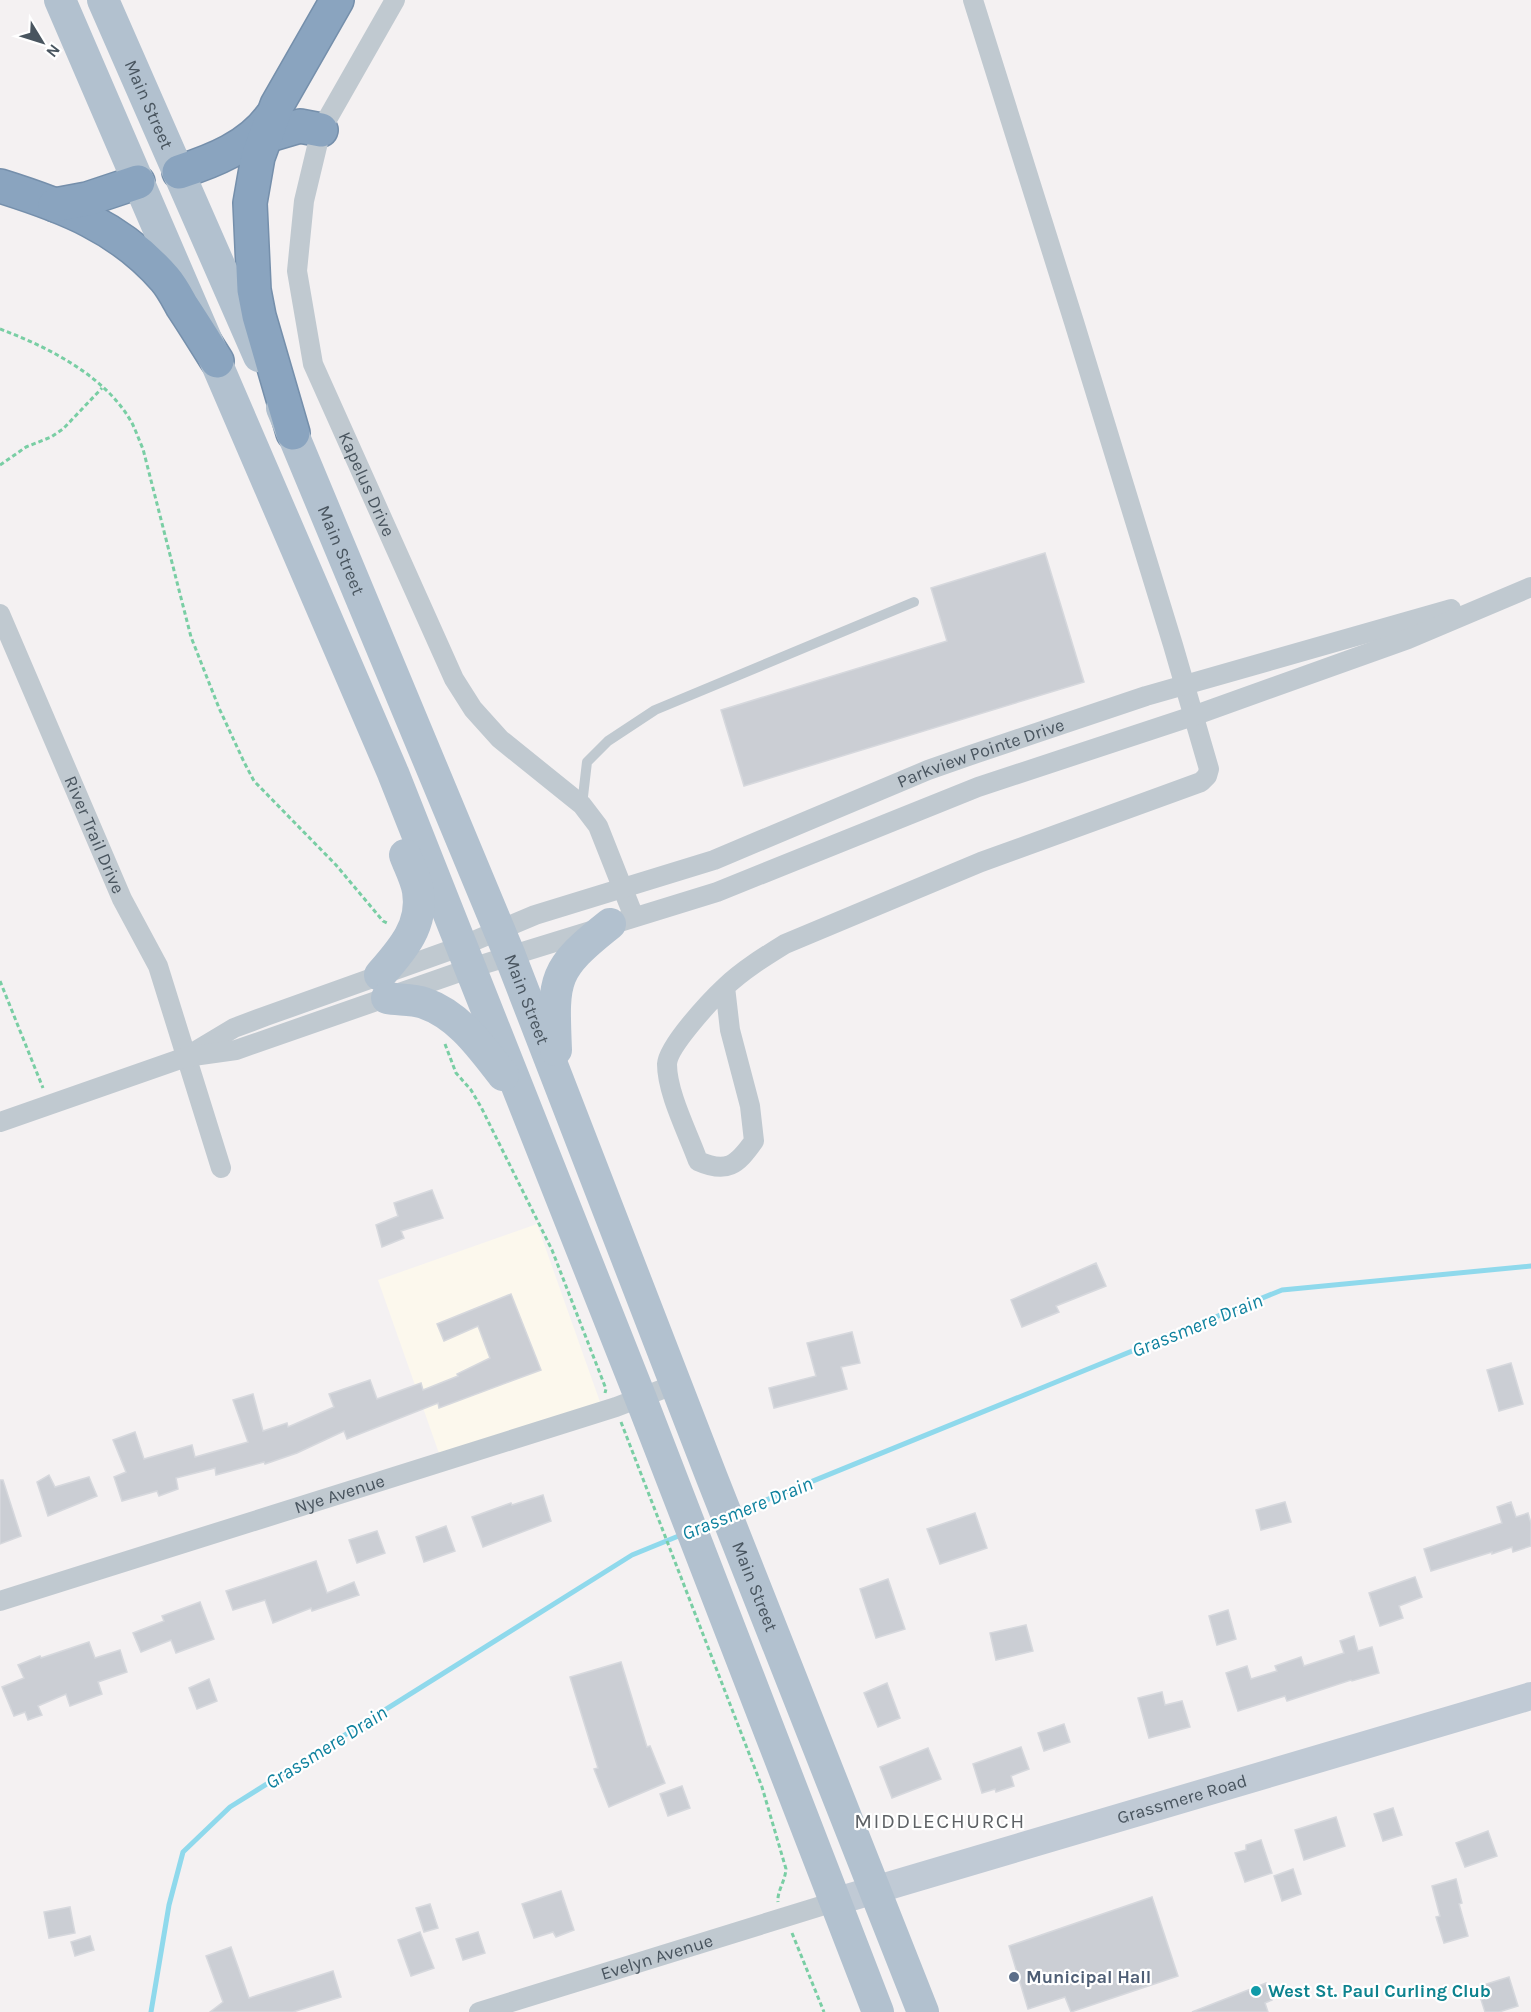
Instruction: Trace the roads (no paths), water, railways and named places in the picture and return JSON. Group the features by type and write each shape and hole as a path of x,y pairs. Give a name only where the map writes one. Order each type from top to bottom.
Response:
{"highway":[{"path":"293,433 259,316 254,290 250,203 263,129 337,0"},
{"path":"179,172 205,163 263,129 300,126 321,130"},
{"path":"55,205 87,199 138,182"},
{"path":"0,186 55,205 113,232 138,252 166,281 217,361"}],"main road":[{"path":"60,0 393,773 522,1098 628,1403 692,1569 834,1902 878,2012"},
{"name":"Main Street","path":"104,0 293,433 505,943 712,1478 923,2012"},
{"path":"393,773 390,815 418,890 419,910 414,928 383,986 450,1016 470,1034 522,1098"},
{"path":"557,1078 554,1004 556,984 572,956 622,921"}],"street":[{"name":"Kapelus Drive","path":"395,0 321,130 304,201 297,271 313,364 454,679 473,709 500,739 582,805 598,826 624,887 622,921"},
{"path":"725,987 730,1030 750,1106 754,1141 744,1156 729,1167 714,1168 698,1161 669,1082 667,1061 677,1041 725,987 785,944 981,862 1201,782 1207,776 1209,769 1074,322 973,0"},
{"name":"Parkview Pointe Drive","path":"467,957 505,943 622,921 717,892 978,787 1193,716 1408,639 1531,587"},
{"name":"Parkview Pointe Drive","path":"467,957 505,943 535,915 714,860 928,770 1183,685 1420,617 1510,595"},
{"name":"River Trail Drive","path":"0,614 122,899 158,966 221,1168"},
{"path":"0,1122 186,1057 234,1028 383,986 467,957"},
{"name":"Nye Avenue","path":"0,1601 628,1403 676,1384"},
{"name":"Grassmere Road","path":"834,1902 1531,1696"},
{"name":"Evelyn Avenue","path":"479,2012 834,1902"}],"lane":[{"path":"582,805 586,762 608,741 655,710 914,602"}],"waterway":[{"name":"Grassmere Drain","path":"737,1512 1282,1290 1531,1266"},
{"name":"Grassmere Drain","path":"151,2012 169,1905 183,1852 230,1807 632,1555 681,1535"}],"place":[{"name":"Municipal Hall","path":"1014,1977"},
{"name":"West St. Paul Curling Club","path":"1256,1991"}],"district":[{"name":"MIDDLECHURCH","path":"940,1821"}]}
